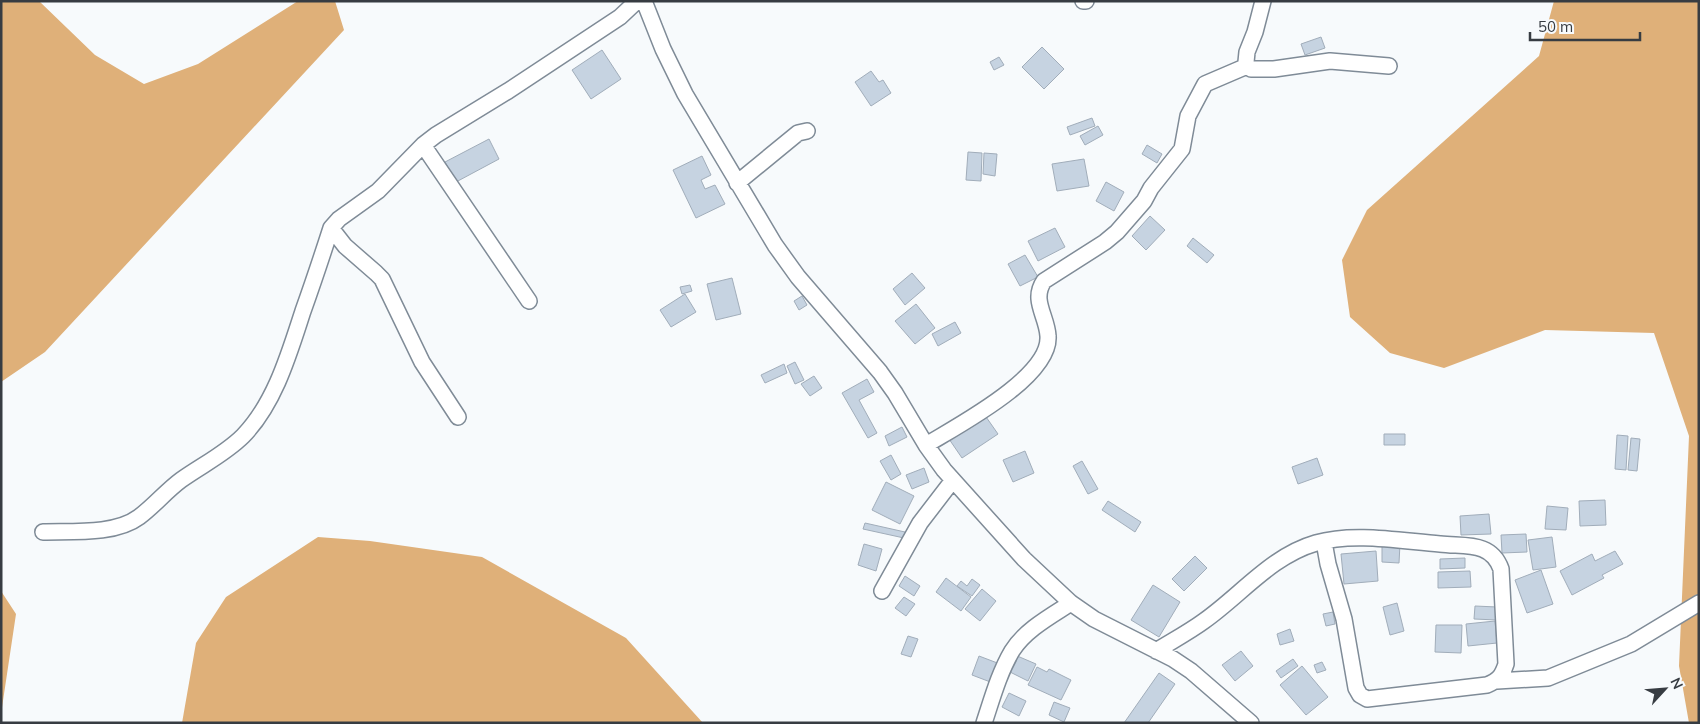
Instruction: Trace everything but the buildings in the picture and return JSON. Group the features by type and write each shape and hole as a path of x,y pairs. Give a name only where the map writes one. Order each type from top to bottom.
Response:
{"street":[{"path":"43,532 99,530 118,527 137,519 175,485 228,450 259,416 276,384 293,344 331,228 339,219 378,191 423,145 436,135 508,91 612,23 637,1"},
{"path":"644,1 685,94 775,245 798,277 896,393 926,445 953,480 1024,559 1071,603 1094,619 1190,671 1251,723"},
{"path":"1246,66 1248,52 1263,1"},
{"path":"1246,66 1251,70 1274,69 1330,61 1389,66"},
{"path":"926,445 1010,393 1034,370 1047,348 1048,337 1038,296 1039,288 1044,281 1105,242 1117,232 1144,201 1151,188 1182,149 1188,116 1205,84 1246,66"},
{"path":"737,183 798,133 807,131"},
{"path":"423,145 529,301"},
{"path":"331,228 344,246 382,279 422,362 458,417"},
{"path":"882,591 920,522 953,480"},
{"path":"1156,651 1204,621 1267,570 1293,553 1324,542 1352,538 1387,539 1481,548 1491,553 1497,559 1501,569 1506,655 1506,664 1502,676 1497,681"},
{"path":"1324,542 1328,564 1344,619 1356,688 1360,695 1367,699 1487,685 1497,681 1548,678 1631,644 1699,604"},
{"path":"984,723 996,687 1012,651 1024,637 1071,603"}],"shaded area":[{"path":"1,1 39,1 95,55 144,84 198,64 298,1 335,1 344,30 45,352 1,382"},
{"path":"1554,1 1699,1 1699,723 1689,723 1679,666 1689,436 1654,333 1545,330 1444,368 1390,353 1350,317 1342,260 1367,210 1539,56"},
{"path":"318,537 370,541 482,557 626,638 703,723 182,723 196,643 226,597"},
{"path":"1,591 16,614 1,714"}]}
